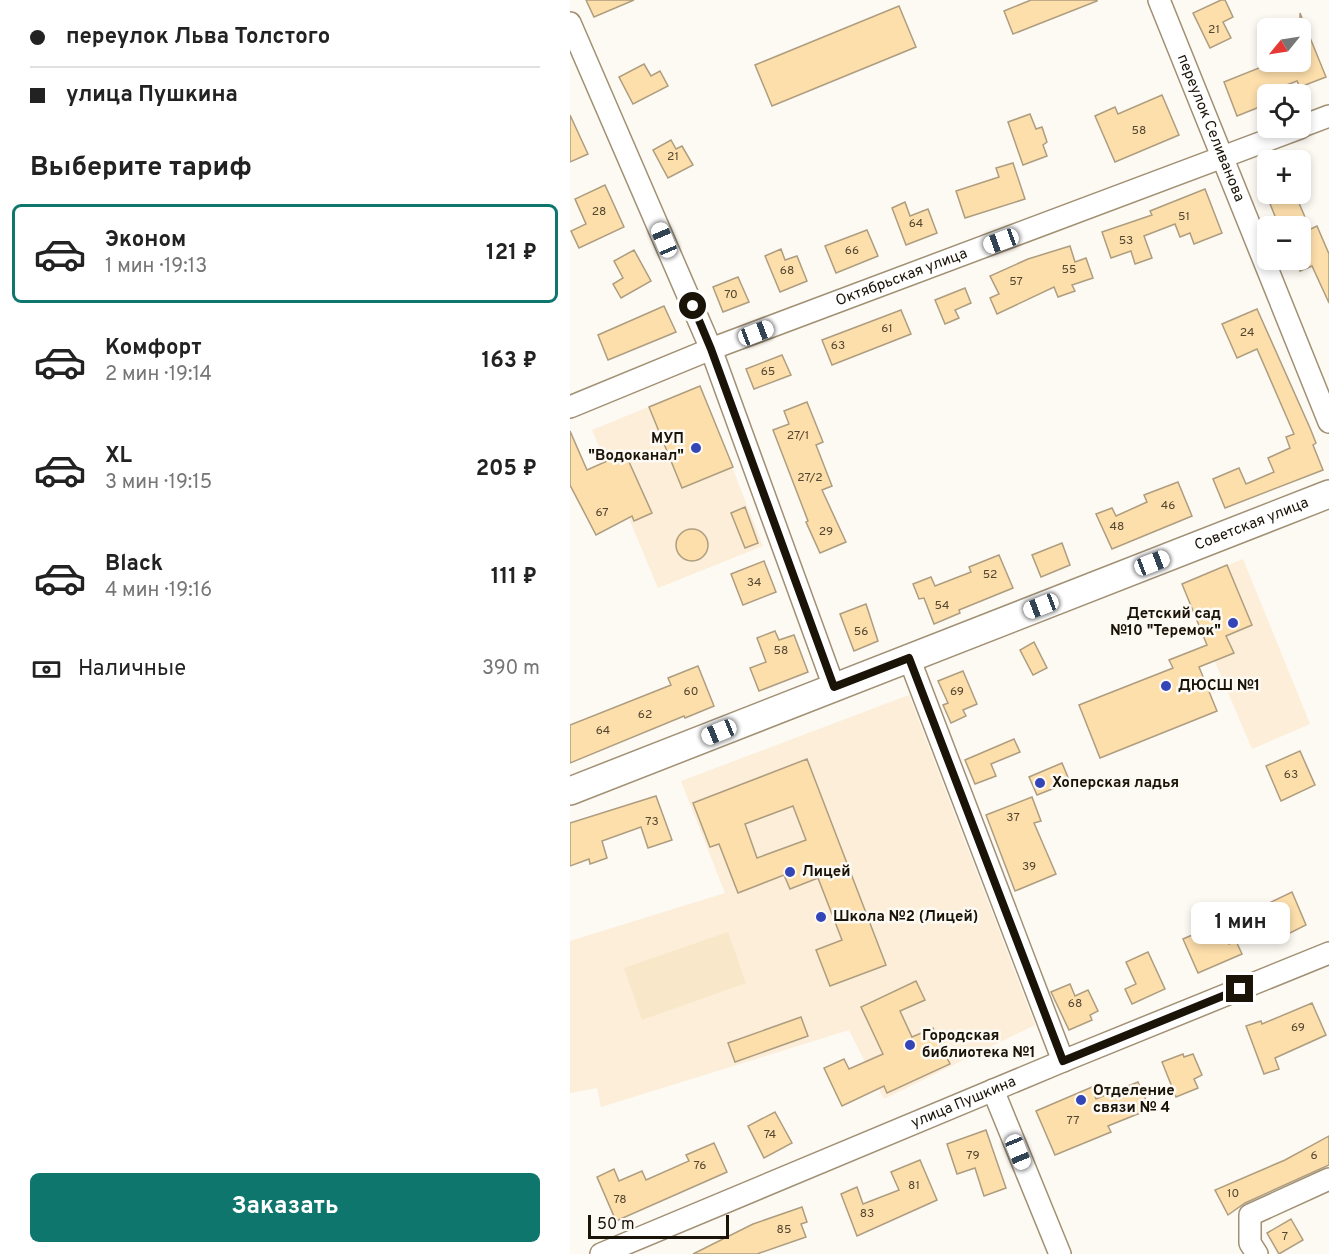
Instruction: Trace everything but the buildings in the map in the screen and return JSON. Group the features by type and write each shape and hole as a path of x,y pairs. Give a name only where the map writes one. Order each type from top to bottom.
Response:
{"main road":[{"name":"Советская улица","path":"570,791 1329,494"}],"street":[{"name":"переулок Селиванова","path":"1159,0 1329,422"},
{"path":"570,23 711,349 834,687"},
{"name":"Октябрьская улица","path":"1311,123 1329,116"},
{"name":"Октябрьская улица","path":"570,407 711,349 1275,138"},
{"path":"909,658 1063,1061"},
{"name":"улица Пушкина","path":"601,1254 1063,1061 1329,953"},
{"path":"993,1090 1060,1254"},
{"path":"1257,1254 1250,1243 1250,1215 1329,1179"}],"shaded area":[{"path":"700,386 763,546 658,588 592,430"},
{"name":"Детский сад №10 \"Теремок\"","path":"1243,559 1310,724 1252,749 1182,584"},
{"name":"Школа №2 (Лицей)","path":"909,695 1035,1025 884,1099 849,1030 601,1107 597,1088 570,1093 570,941 725,893 681,781"},
{"path":"728,932 746,983 642,1020 624,968"}],"place":[{"name":"МУП \"Водоканал\"","path":"696,448"},
{"name":"Детский сад №10 \"Теремок\"","path":"1233,623"},
{"name":"ДЮСШ №1","path":"1166,686"},
{"name":"Хоперская ладья","path":"1040,783"},
{"name":"Лицей","path":"790,872"},
{"name":"Школа №2 (Лицей)","path":"821,917"},
{"name":"Городская библиотека №1","path":"910,1045"},
{"name":"Отделение связи № 4","path":"1081,1100"}],"route":[{"path":"693,306 711,349 834,687 909,658 1063,1061 1240,989"}]}
